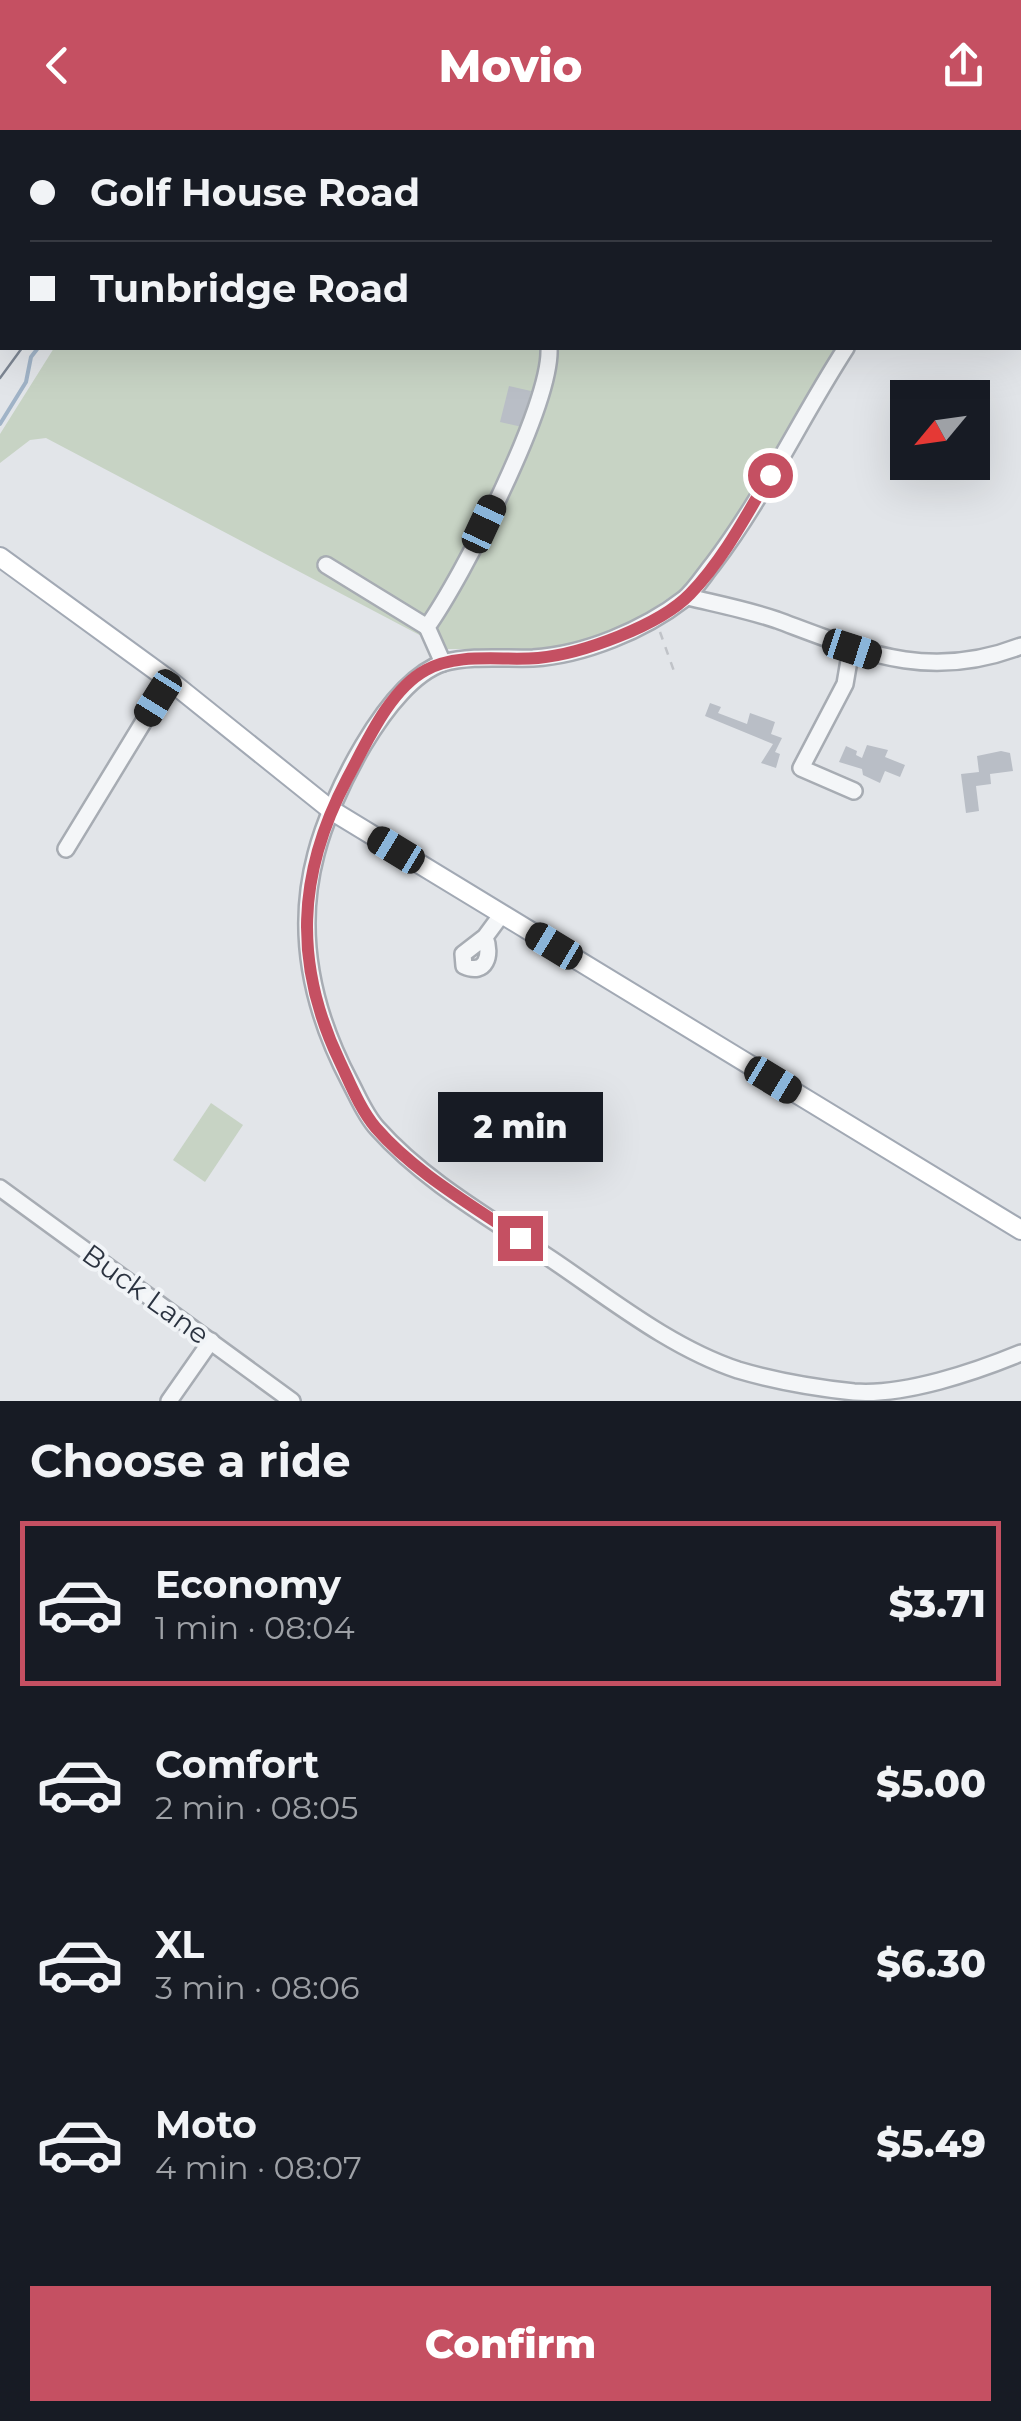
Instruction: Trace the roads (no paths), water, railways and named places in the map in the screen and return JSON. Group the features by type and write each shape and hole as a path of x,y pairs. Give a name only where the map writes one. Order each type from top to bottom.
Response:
{"main road":[{"path":"6,560 169,680 330,810 1021,1230"}],"street":[{"path":"427,627 450,595 536,412 548,371 548,350"},
{"path":"845,350 735,536 688,596 609,639 564,653 443,664 414,679 363,748 330,810 307,894 305,929 320,1014 346,1076 376,1127 443,1186 638,1318 736,1369 860,1392 939,1379 1021,1352"},
{"path":"326,564 427,627 443,664"},
{"path":"688,596 772,618 886,660 931,663 982,658 1021,646"},
{"path":"852,649 844,684 801,768 854,791"},
{"path":"66,849 169,680"},
{"path":"485,938 502,914"},
{"name":"Buck Lane","path":"0,1188 292,1401"},
{"path":"169,1401 212,1341"}],"waterway":[{"path":"0,424 26,382 31,357 36,350"}],"tram line":[{"path":"0,378 21,350"}]}
